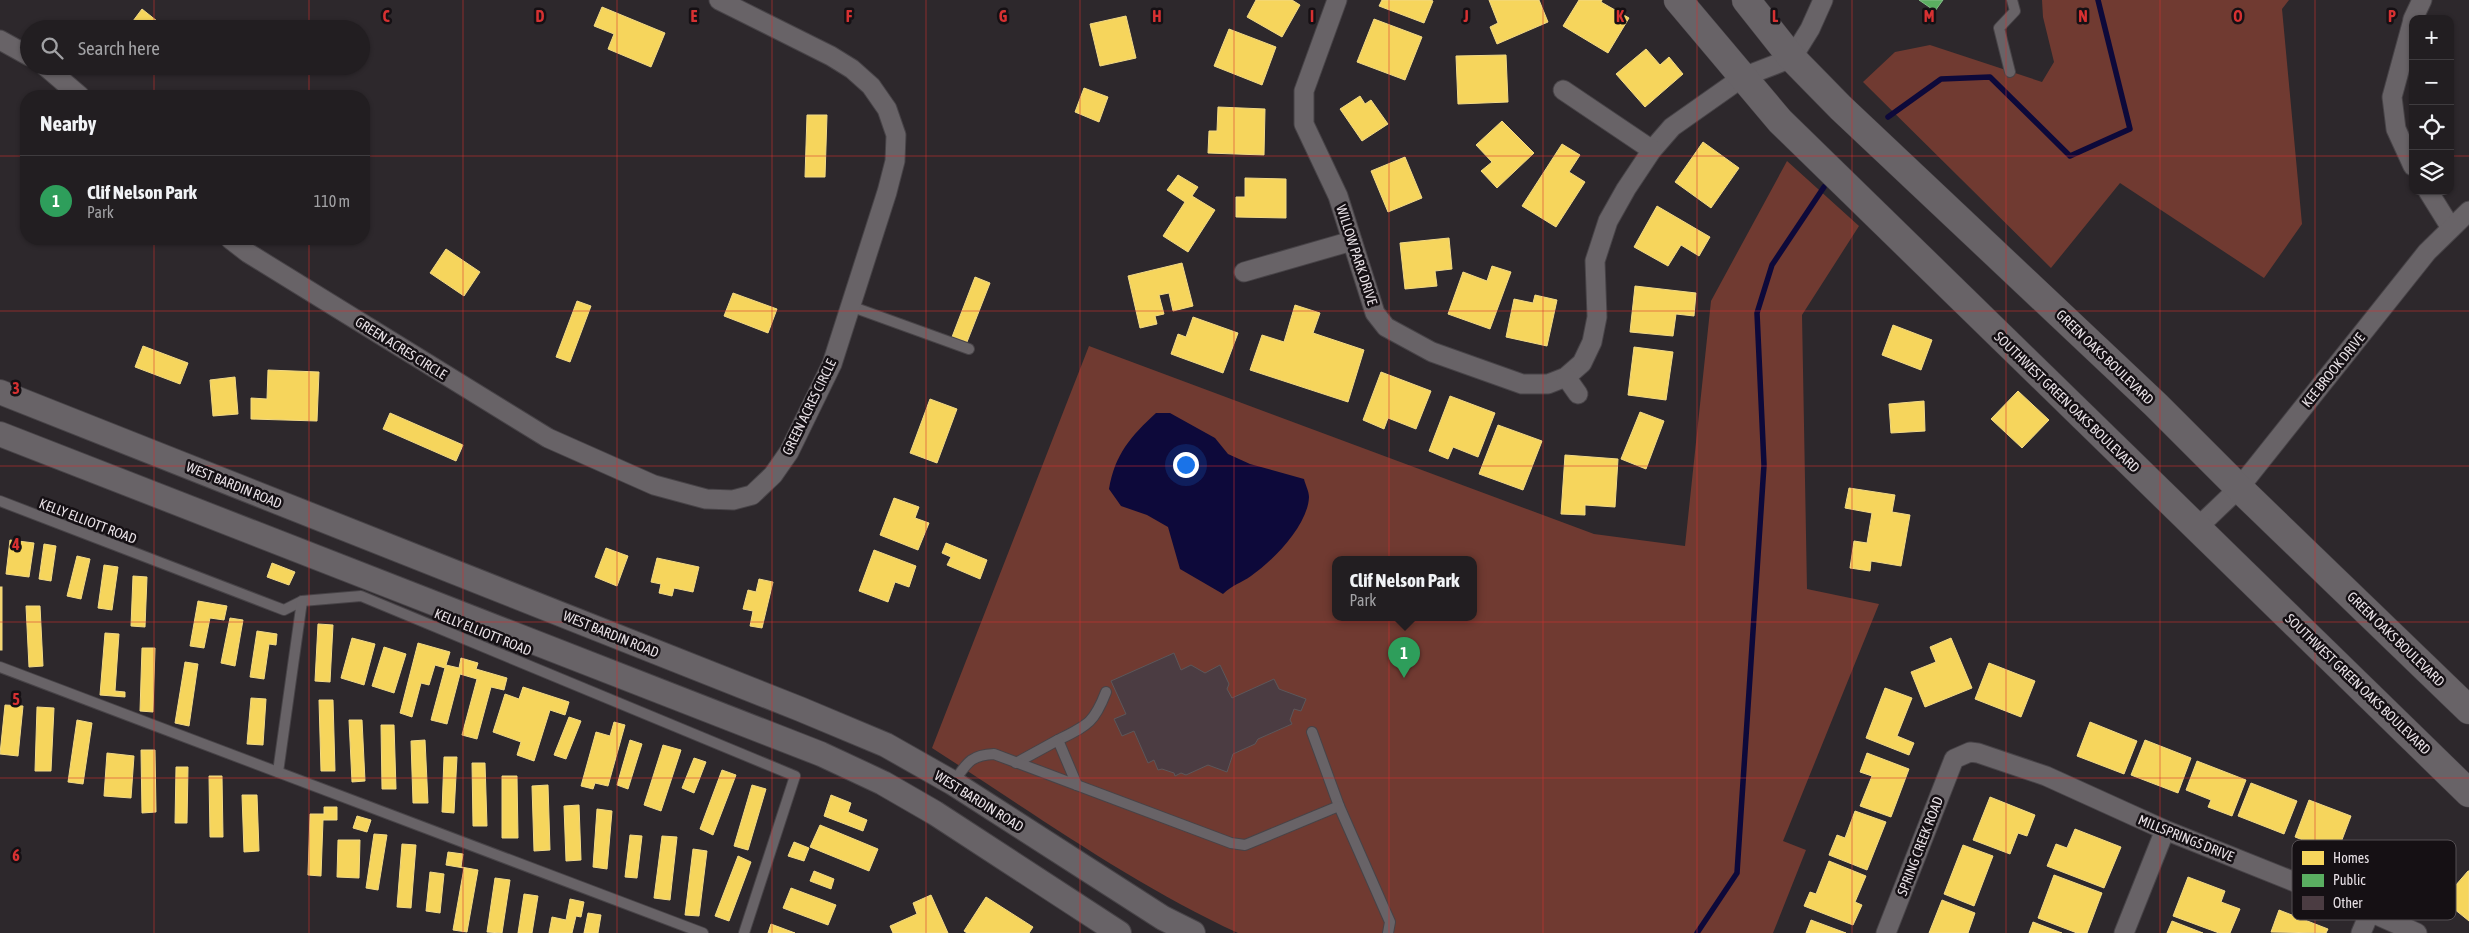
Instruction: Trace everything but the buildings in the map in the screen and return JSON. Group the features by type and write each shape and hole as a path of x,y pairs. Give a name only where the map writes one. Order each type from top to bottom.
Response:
{"main road":[{"name":"SOUTHWEST GREEN OAKS BOULEVARD","path":"1678,0 1780,121 2005,343 2469,793"},
{"name":"GREEN OAKS BOULEVARD","path":"1746,0 1792,58 1841,108 1903,168 1941,200 2156,405 2238,488 2469,710"}],"street":[{"name":"GREEN ACRES CIRCLE","path":"238,245 256,258 548,438 654,485 706,499 732,500 752,495 773,474 789,452 832,364 895,161 896,135 887,109 871,86 852,69 831,56 718,0"},
{"name":"WILLOW PARK DRIVE","path":"1337,0 1304,91 1304,124 1338,196 1375,313 1386,327 1432,352 1522,384 1548,384 1566,378"},
{"path":"1578,394 1566,378 1582,363 1592,342 1597,317 1596,261 1608,221 1626,189 1652,150 1672,128 1743,78 1792,58 1810,29 1823,0"},
{"path":"2415,15 2422,0"},
{"path":"2409,34 2392,97 2396,129 2409,157"},
{"path":"0,40 20,51"},
{"path":"56,75 73,90"},
{"path":"1563,90 1652,150"},
{"path":"2430,195 2451,228"},
{"name":"KEE BROOK DRIVE","path":"2197,528 2238,488 2428,252 2469,211"},
{"path":"1244,272 1352,241"},
{"name":"WEST BARDIN ROAD","path":"0,392 800,709 886,745 953,784 1163,918 1193,933"},
{"path":"0,434 821,754 883,783 934,813 1119,933"},
{"name":"MILLSPRINGS DRIVE","path":"1954,759 1970,752 1978,753 2046,776 2164,830 2292,881"},
{"name":"SPRING CREEK ROAD","path":"1886,933 1954,759"},
{"path":"934,813 953,784"},
{"path":"2124,933 2164,830"},
{"path":"2361,933 2367,920"},
{"name":"MILLSPRINGS DRIVE","path":"2388,920 2417,933"}],"lane":[{"path":"2010,72 1999,28 2015,11 2012,0"},
{"path":"850,306 969,349"},
{"name":"KELLY ELLIOTT ROAD","path":"0,501 284,610 302,602 361,596 795,776 744,933"},
{"path":"278,772 302,602"},
{"path":"0,666 703,933"},
{"path":"1016,762 1084,727 1094,718 1106,692"},
{"path":"1312,732 1339,806 1390,922 1388,933"},
{"path":"1058,740 1077,785"},
{"path":"953,784 968,762 980,754 994,754 1231,843 1246,845 1339,806"}],"shaded area":[{"path":"2042,0 2289,0 2282,9 2302,224 2264,278 2120,183 2051,268 1863,82 1895,52 1930,45 2042,82 2054,62 2043,17"},
{"path":"1787,161 1859,226 1802,315 1807,589 1879,604 1783,841 1806,850 1773,933 1238,933 1159,892 1120,869 932,748 1089,346 1594,534 1685,546 1711,301"},
{"path":"1156,413 1170,413 1215,438 1228,454 1250,464 1304,479 1309,497 1303,519 1296,530 1279,552 1260,569 1223,594 1180,569 1168,527 1147,515 1121,506 1109,489 1115,466 1125,446"}],"waterway":[{"path":"1888,117 1941,79 1990,77 2070,156 2130,129 2098,0"},
{"path":"1697,933 1737,873 1764,465 1757,313 1772,265 1824,187"}],"place":[{"name":"Clif Nelson Park","path":"1404,678"}]}
